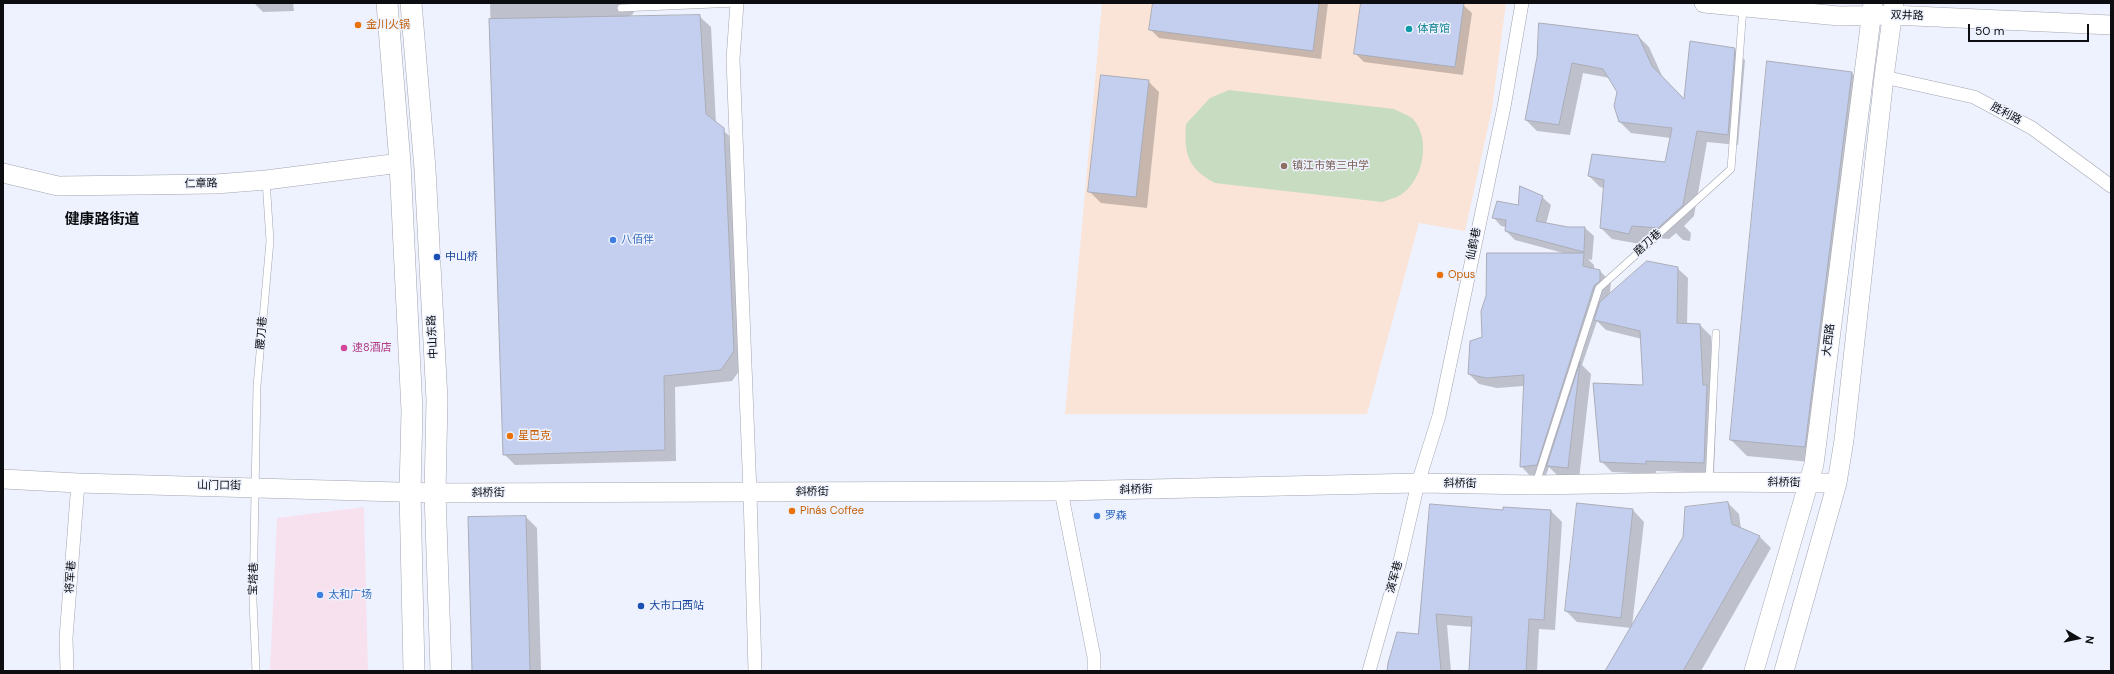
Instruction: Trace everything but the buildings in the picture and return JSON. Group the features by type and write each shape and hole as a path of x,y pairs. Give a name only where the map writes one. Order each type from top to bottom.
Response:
{"main road":[{"path":"388,3 400,163 412,411 410,492 414,671"},
{"name":"中山东路","path":"411,3 425,169 437,400 435,493 441,671"}],"street":[{"path":"737,3 733,59 750,493 755,671"},
{"name":"仙鹤巷","path":"1418,483 1439,416 1504,107 1522,3"},
{"name":"双井路","path":"1704,3 1839,16 1871,9 1893,9 2111,25"},
{"name":"大西路","path":"1754,671 1814,464 1871,9"},
{"path":"1784,671 1837,483 1844,440 1884,77 1893,9"},
{"name":"胜利路","path":"1884,77 1974,97 2032,128 2111,186"},
{"name":"仁章路","path":"3,172 58,186 216,184 266,180 400,163"},
{"name":"山门口街","path":"3,479 78,483 435,493"},
{"name":"斜桥街","path":"435,493 1061,491 1418,483 1535,485 1710,482 1837,483"},
{"name":"将军巷","path":"67,671 66,638 78,483"},
{"name":"演军巷","path":"1369,671 1400,561 1418,483"},
{"path":"1061,491 1094,657 1094,671"}],"lane":[{"path":"621,8 737,3"},
{"name":"磨刀巷","path":"1535,485 1599,288 1731,169 1743,7"},
{"name":"腰刀巷","path":"256,487 257,386 270,241 266,180"},
{"path":"1710,482 1716,333"},
{"name":"宝塔巷","path":"256,487 253,601 256,671"}],"shaded area":[{"name":"镇江市第三中学","path":"1102,3 1506,3 1492,109 1465,231 1419,223 1367,414 1065,414"},
{"name":"太和广场","path":"364,507 368,671 270,671 277,518"}],"green space":[{"path":"1229,90 1394,109 1413,119 1419,128 1423,149 1422,161 1418,172 1406,191 1397,197 1382,202 1215,183 1198,172 1189,159 1186,143 1186,124 1210,98"}],"place":[{"name":"金川火锅","path":"358,25"},
{"name":"体育馆","path":"1409,29"},
{"name":"镇江市第三中学","path":"1284,166"},
{"name":"八佰伴","path":"613,240"},
{"name":"中山桥","path":"437,257"},
{"name":"Opus","path":"1440,275"},
{"name":"速8酒店","path":"344,348"},
{"name":"星巴克","path":"510,436"},
{"name":"Pinás Coffee","path":"792,511"},
{"name":"罗森","path":"1097,516"},
{"name":"太和广场","path":"320,595"},
{"name":"大市口西站","path":"641,606"}],"district":[{"name":"健康路街道","path":"102,220"}]}
